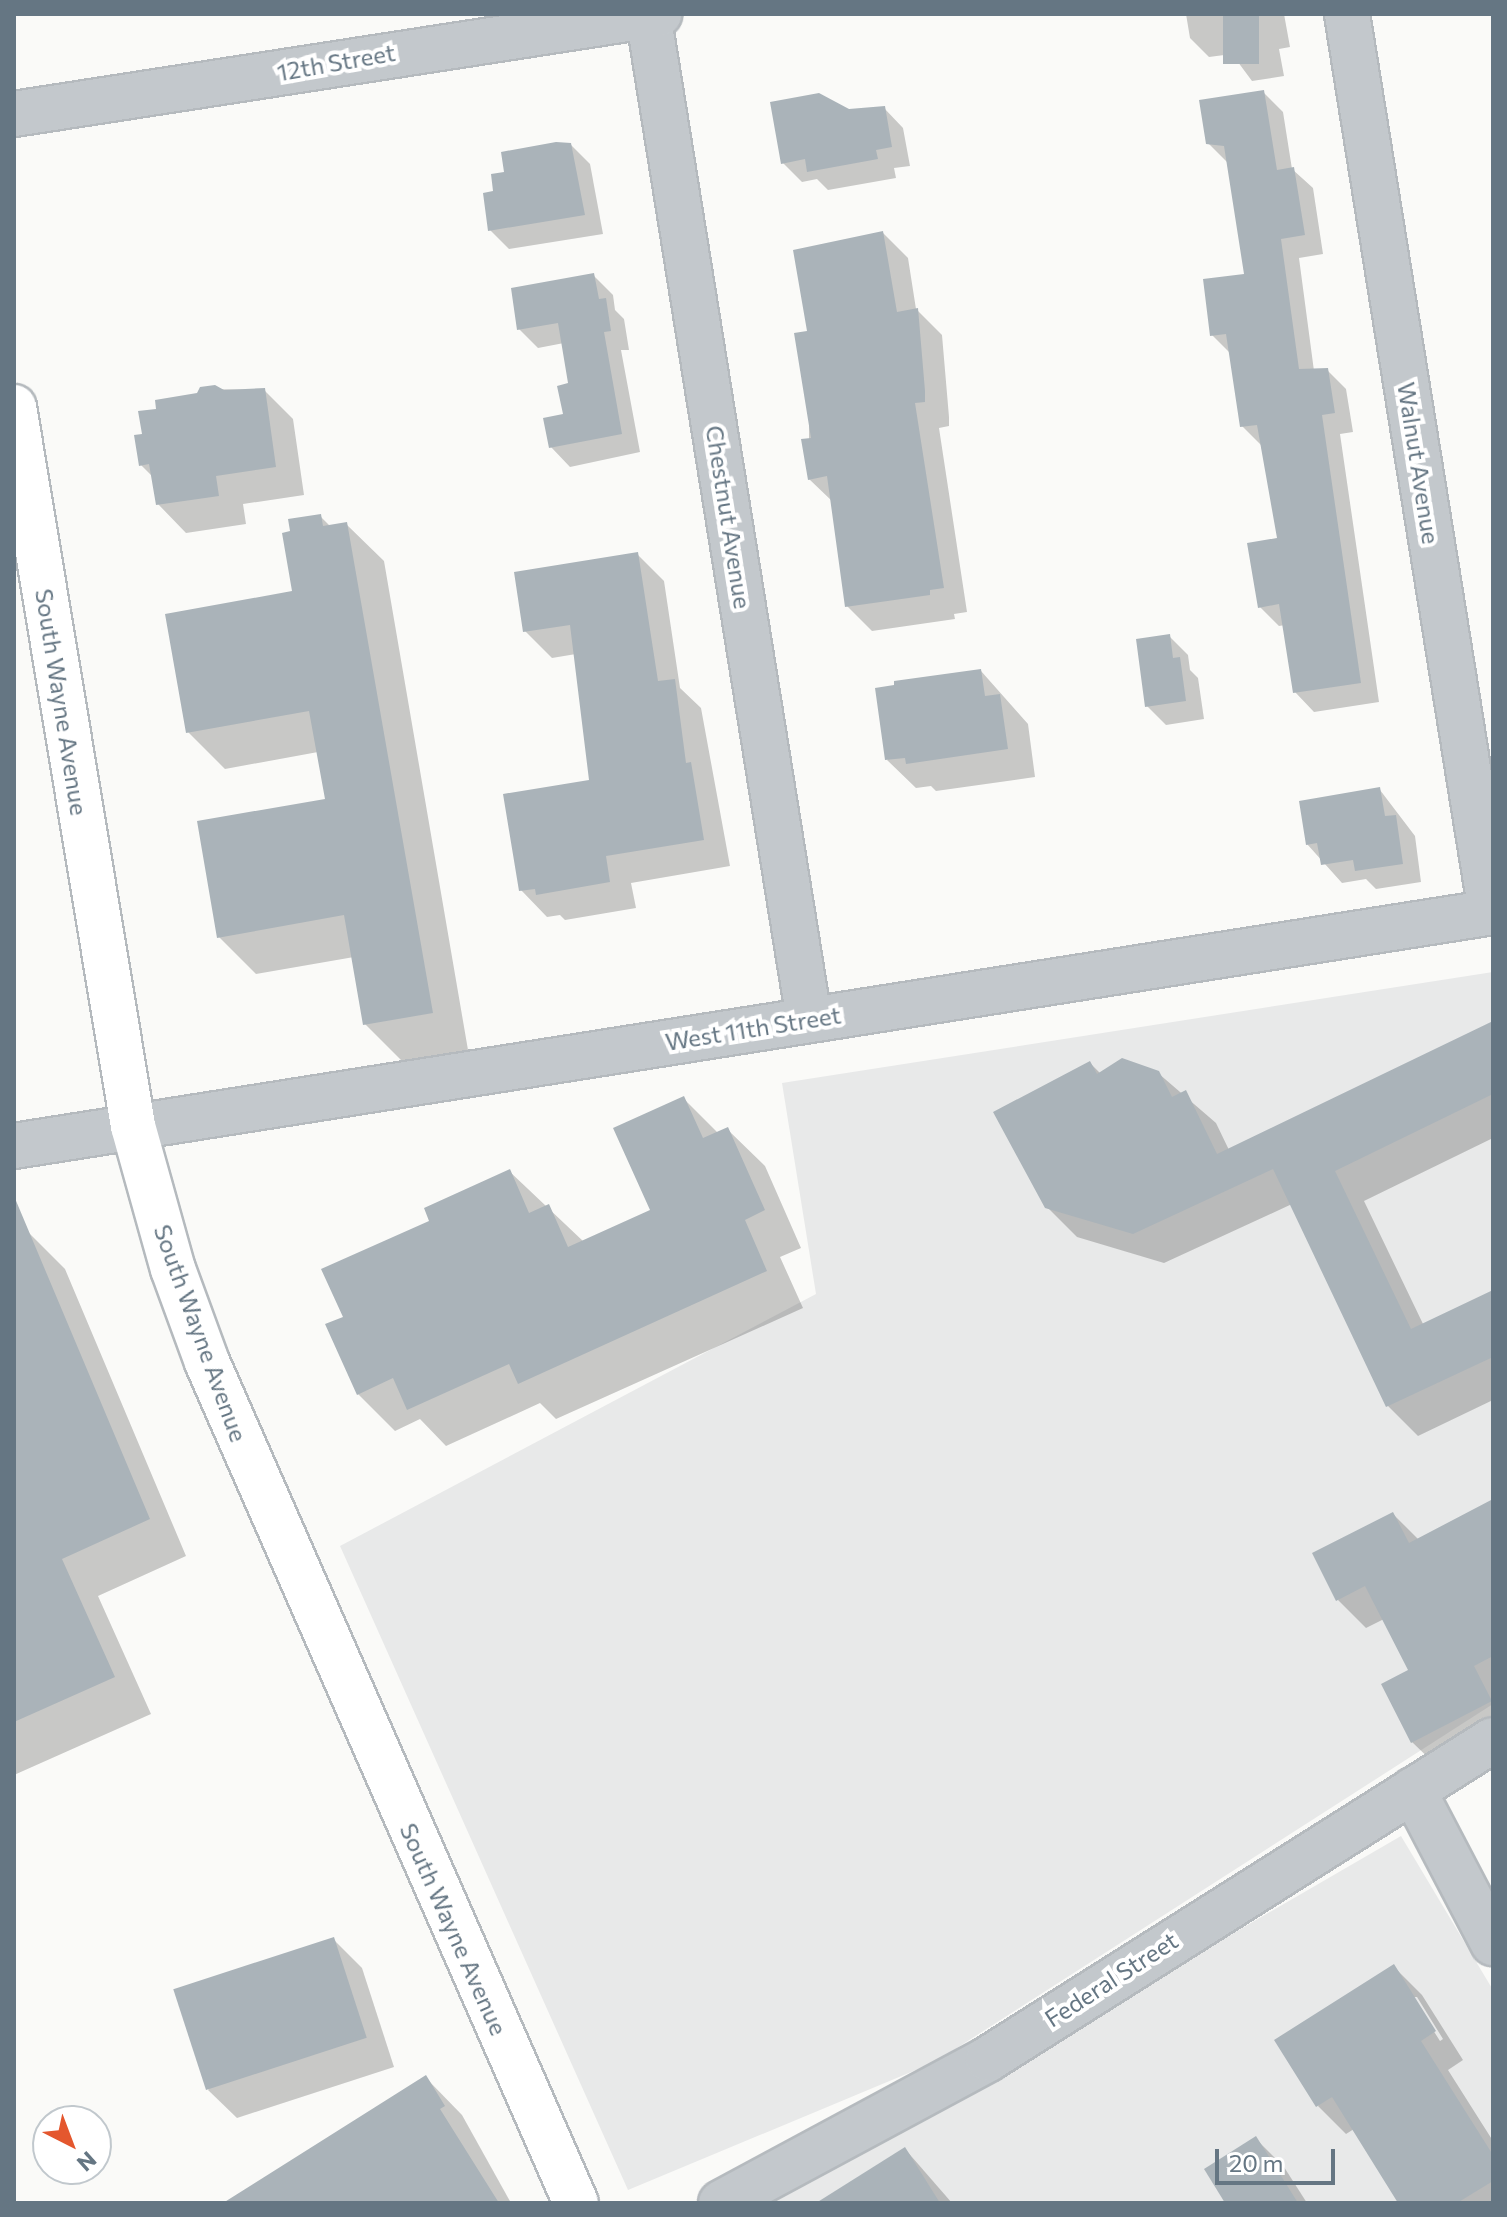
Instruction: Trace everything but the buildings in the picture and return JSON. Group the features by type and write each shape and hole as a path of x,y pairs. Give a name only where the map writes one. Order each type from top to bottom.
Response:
{"main road":[{"name":"South Wayne Avenue","path":"14,407 133,1126 173,1269 207,1362 576,2203"}],"street":[{"name":"Walnut Avenue","path":"1347,14 1492,912"},
{"name":"12th Street","path":"14,114 391,52 652,15"},
{"name":"Chestnut Avenue","path":"652,15 809,1019"},
{"name":"West 11th Street","path":"14,1146 1492,912"},
{"name":"Federal Street","path":"721,2203 988,2059 1493,1740"},
{"path":"1413,1790 1493,1943"}],"shaded area":[{"path":"1493,972 1493,1704 935,2062 628,2190 340,1546 816,1294 782,1083"},
{"path":"1401,1836 1493,1990 1493,2203 768,2203"}]}
